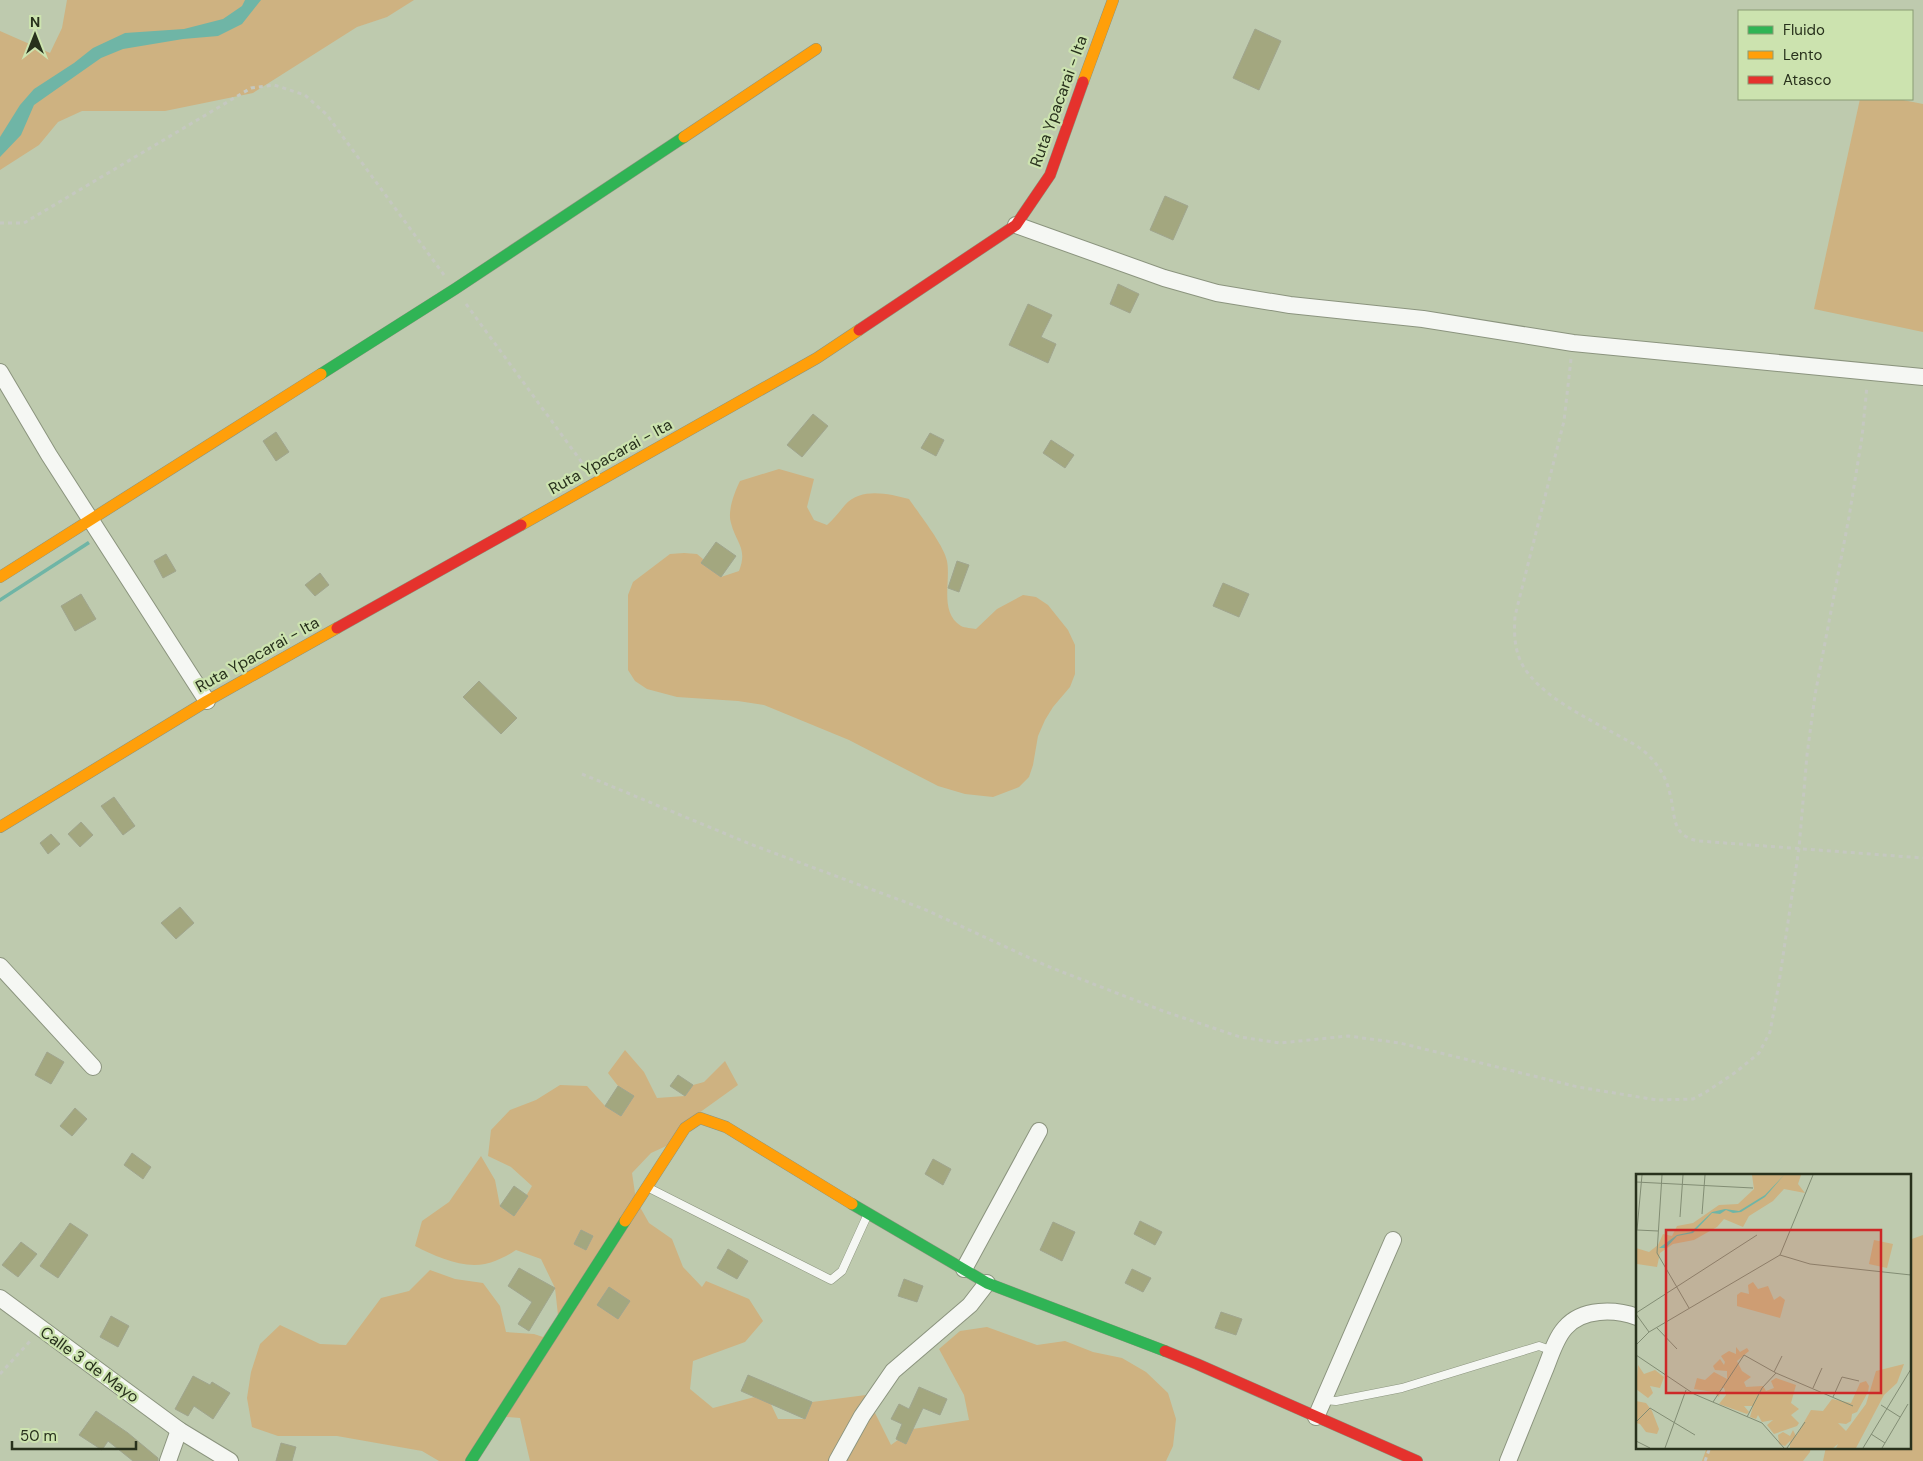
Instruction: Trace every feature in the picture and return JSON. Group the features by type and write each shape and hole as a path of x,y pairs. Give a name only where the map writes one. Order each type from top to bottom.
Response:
{"street":[{"name":"Ruta Ypacarai - Ita","path":"0,827 207,701 816,358 1016,225 1050,175 1112,0"},
{"path":"0,577 454,289 816,49"},
{"path":"1016,225 1164,278 1217,293 1290,305 1423,320 1573,344 1923,377"},
{"path":"0,372 207,701"},
{"path":"0,966 93,1067"},
{"path":"470,1461 686,1128 700,1118 726,1127 868,1214 988,1283 1197,1364 1316,1417 1386,1451 1418,1461"},
{"path":"964,1269 1039,1130"},
{"path":"1316,1417 1393,1240"},
{"path":"837,1461 862,1416 893,1371 970,1305 988,1283"},
{"name":"Calle 3 de Mayo","path":"0,1298 179,1430 230,1461"},
{"path":"1508,1461 1553,1351 1565,1328 1576,1318 1590,1313 1609,1313 1636,1317"},
{"path":"168,1461 179,1430"}],"lane":[{"path":"647,1188 831,1280 842,1271 868,1214"},
{"path":"1324,1400 1336,1401 1402,1388 1540,1346 1553,1351"}],"path":[{"path":"0,223 24,223 251,88 274,85 305,95 327,115 596,482"},
{"path":"1573,344 1564,421 1515,616 1514,637 1522,664 1542,688 1591,720 1636,745 1651,758 1664,776 1668,786 1675,824 1686,837 1698,841 1923,858"},
{"path":"582,774 750,844 924,909 1047,966 1163,1011 1240,1037 1280,1044 1348,1036 1373,1039 1400,1043 1578,1087 1657,1100 1693,1099 1736,1072 1758,1053 1770,1032 1799,848 1807,755 1815,695 1851,508 1862,437 1868,373"},
{"path":"0,1374 42,1328"},
{"path":"1704,1461 1710,1448"}],"shaded area":[{"path":"67,0 414,0 387,17 357,27 253,93 165,111 82,111 58,122 39,145 0,170 0,31 50,53 62,28"},
{"path":"1860,100 1903,100 1923,104 1923,332 1814,309"},
{"path":"779,469 814,479 807,507 814,520 827,525 845,505 859,496 876,493 909,499 945,554 948,569 948,605 954,620 961,626 976,629 997,609 1023,595 1036,597 1048,605 1068,630 1075,645 1075,674 1070,687 1045,720 1038,736 1029,777 1019,787 993,797 965,794 938,786 849,740 764,705 738,701 677,697 647,689 635,681 628,670 628,595 633,582 670,554 697,554 721,577 739,571 742,551 730,518 732,501 736,490 740,481"},
{"path":"625,1050 644,1072 657,1098 685,1096 693,1085 704,1082 725,1061 738,1085 692,1118 677,1141 651,1153 632,1173 636,1200 649,1223 672,1239 683,1267 702,1287 706,1281 749,1299 763,1321 745,1342 693,1361 690,1389 713,1408 766,1394 778,1419 805,1419 812,1402 866,1395 891,1445 913,1429 969,1420 964,1395 939,1349 960,1331 987,1327 1037,1345 1065,1341 1093,1352 1122,1358 1146,1372 1168,1393 1176,1419 1173,1446 1166,1461 530,1461 520,1418 494,1416 478,1461 439,1461 422,1451 337,1436 278,1436 252,1427 247,1398 251,1372 260,1344 280,1325 320,1344 346,1345 381,1298 409,1291 430,1270 455,1279 483,1283 500,1306 506,1332 534,1334 543,1337 558,1315 555,1288 541,1259 516,1250 501,1259 485,1264 465,1264 444,1259 415,1246 422,1221 449,1202 481,1156 495,1180 500,1206 514,1216 532,1186 511,1167 488,1156 491,1130 510,1110 536,1100 560,1085 587,1086 605,1106 621,1116 633,1096 618,1086 608,1073"},
{"path":"1923,1235 1923,1461 1823,1461 1826,1448 1910,1448 1910,1240"},
{"path":"1707,1448 1811,1448 1803,1461 1702,1461"}],"water":[{"path":"245,0 261,0 242,24 218,36 183,39 123,49 101,58 34,105 21,135 0,157 0,137 20,105 34,89 93,48 125,33 184,29 223,19 242,6"},
{"path":"88,541 90,544 0,602 0,598"}],"building":[{"path":"1255,29 1281,41 1259,90 1233,78"},
{"path":"1165,196 1188,206 1173,240 1150,230"},
{"path":"1118,284 1139,294 1130,313 1110,304"},
{"path":"1028,304 1052,315 1041,337 1056,344 1048,363 1009,345"},
{"path":"813,414 828,426 802,457 787,445"},
{"path":"276,432 289,452 276,461 263,441"},
{"path":"930,433 944,440 936,456 921,448"},
{"path":"1051,440 1074,455 1065,468 1043,453"},
{"path":"716,542 736,556 721,577 701,563"},
{"path":"166,554 176,571 163,578 154,561"},
{"path":"957,561 969,565 959,592 948,588"},
{"path":"320,573 329,585 315,596 305,585"},
{"path":"1223,583 1249,594 1239,617 1213,606"},
{"path":"81,594 96,619 75,631 61,606"},
{"path":"479,681 517,718 501,734 463,697"},
{"path":"114,797 135,826 123,835 101,806"},
{"path":"81,822 93,835 80,847 68,834"},
{"path":"51,834 60,844 48,854 40,843"},
{"path":"180,907 194,923 176,939 161,923"},
{"path":"47,1052 64,1062 51,1084 35,1075"},
{"path":"678,1075 693,1085 685,1096 670,1086"},
{"path":"618,1086 634,1096 621,1116 605,1106"},
{"path":"75,1108 87,1119 72,1136 60,1126"},
{"path":"132,1153 151,1167 143,1179 124,1165"},
{"path":"933,1159 951,1169 943,1185 925,1174"},
{"path":"514,1186 528,1196 514,1216 500,1206"},
{"path":"1140,1221 1162,1232 1155,1245 1134,1234"},
{"path":"1053,1222 1075,1232 1062,1261 1040,1250"},
{"path":"70,1223 88,1235 58,1278 40,1266"},
{"path":"581,1230 593,1236 586,1250 574,1244"},
{"path":"21,1242 37,1254 18,1277 2,1265"},
{"path":"728,1249 748,1261 737,1279 717,1268"},
{"path":"519,1268 555,1288 529,1331 518,1324 532,1302 508,1286"},
{"path":"1132,1269 1151,1278 1143,1292 1125,1283"},
{"path":"904,1279 923,1286 917,1302 898,1296"},
{"path":"609,1287 630,1301 618,1319 597,1305"},
{"path":"1221,1312 1242,1319 1236,1335 1215,1328"},
{"path":"111,1316 129,1326 118,1347 100,1337"},
{"path":"748,1375 812,1402 805,1419 741,1391"},
{"path":"193,1376 210,1385 212,1382 230,1393 213,1419 194,1406 188,1416 175,1409"},
{"path":"919,1387 947,1399 940,1415 923,1408 906,1444 896,1439 902,1424 891,1419 899,1404 909,1409"},
{"path":"96,1411 128,1433 158,1458 158,1461 133,1461 108,1441 102,1450 79,1435"},
{"path":"281,1443 296,1447 292,1461 276,1461"}],"traffic: fast":[{"path":"321,374 455,289 684,137"},
{"path":"852,1204 987,1283 1165,1351"},
{"path":"471,1461 625,1221"}],"traffic: slow":[{"path":"1083,82 1113,0"},
{"path":"684,137 816,49"},
{"path":"521,525 817,358 859,330"},
{"path":"0,577 321,374"},
{"path":"0,827 207,701 337,628"},
{"path":"625,1221 685,1128 700,1118 726,1127 852,1204"}],"traffic: jam":[{"path":"859,330 1016,225 1050,175 1083,82"},
{"path":"337,628 521,525"},
{"path":"1165,1351 1417,1461"}]}
